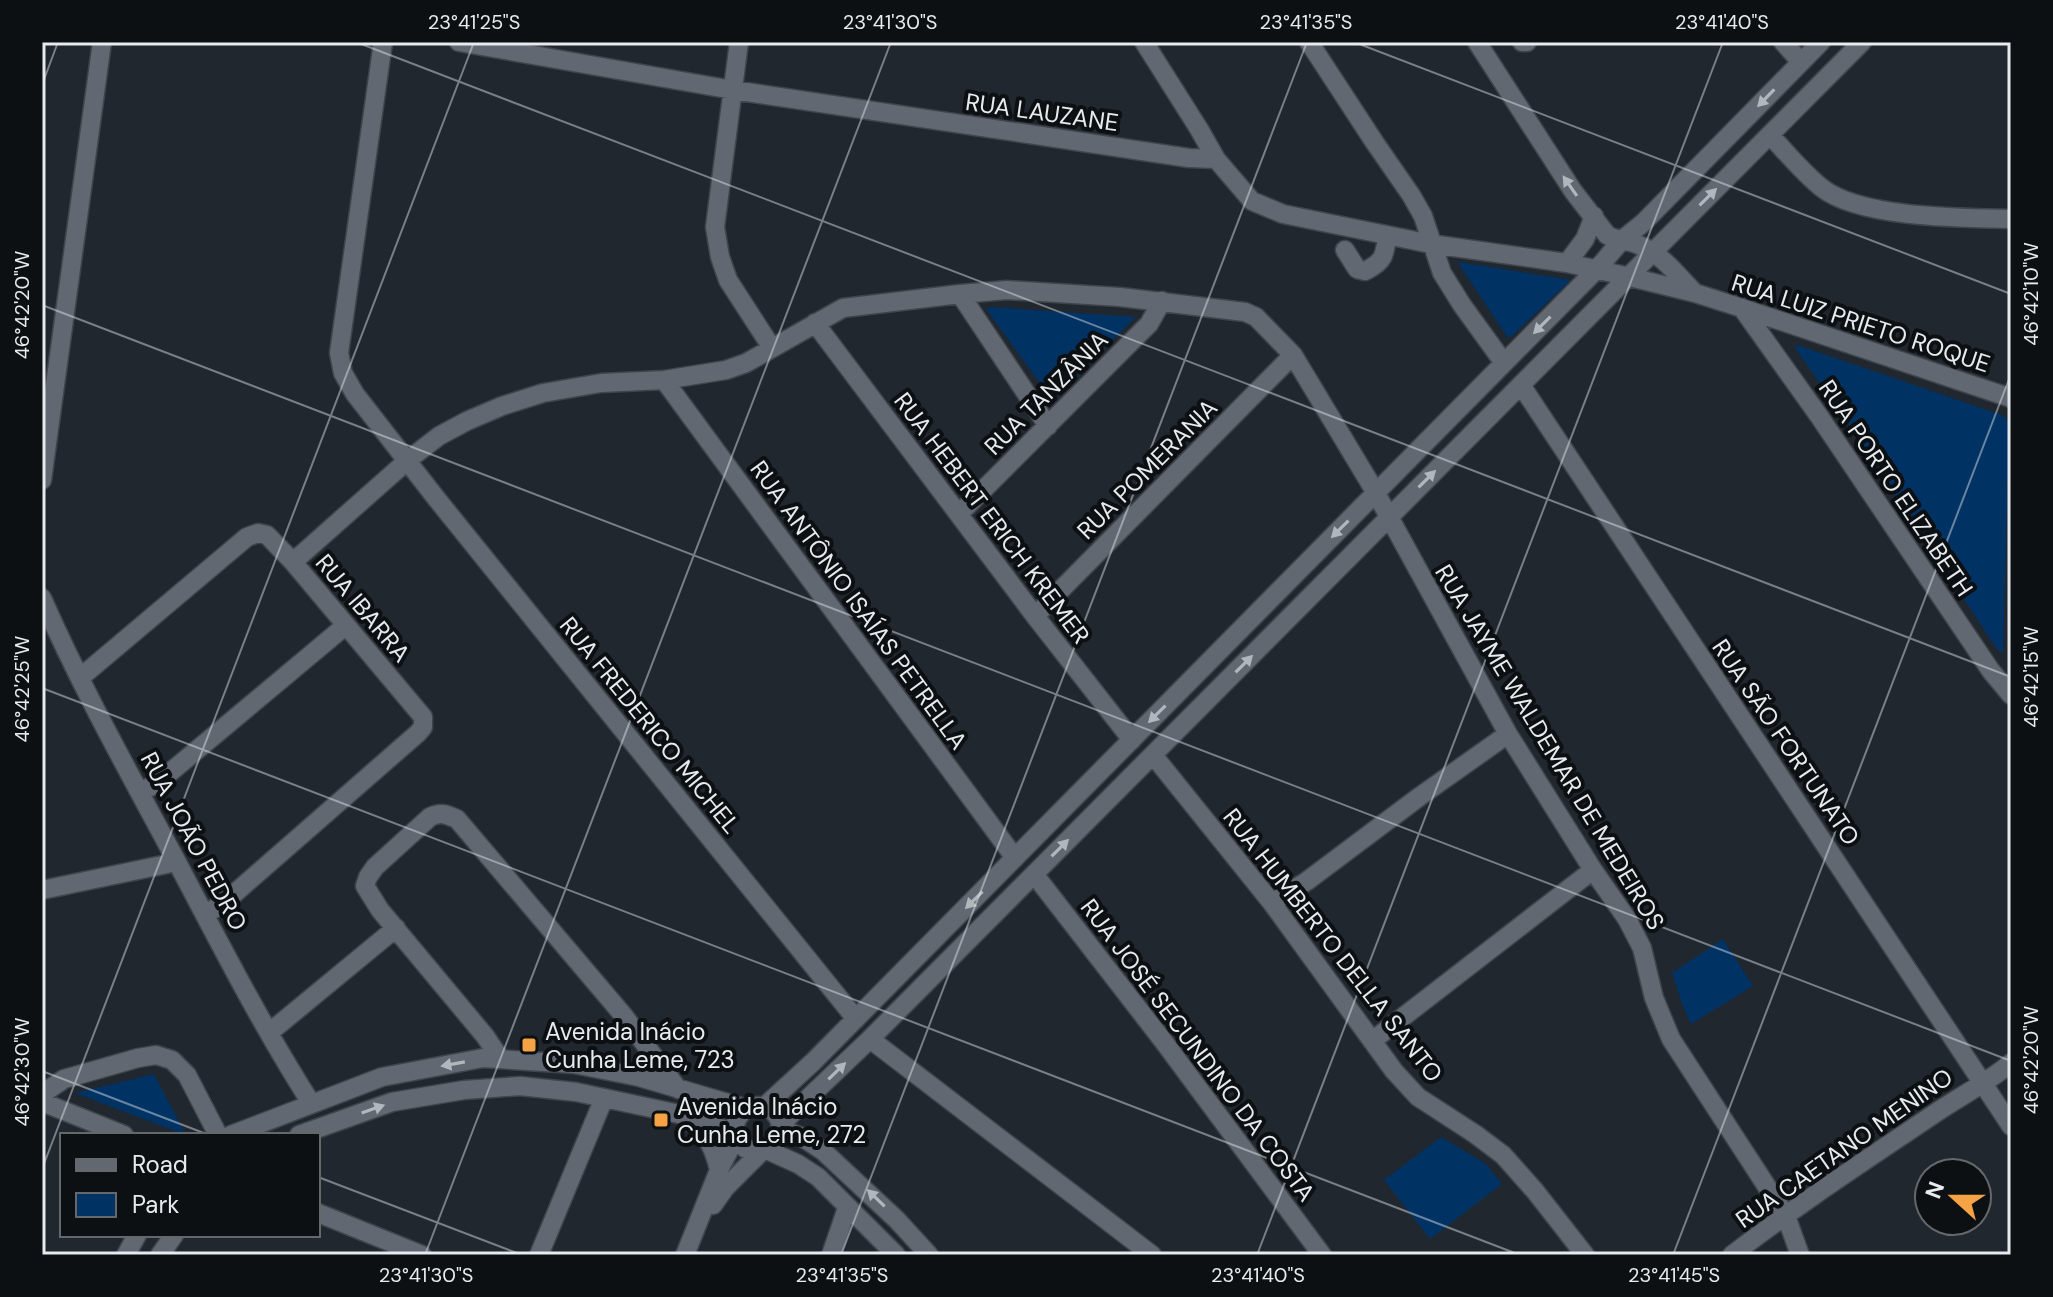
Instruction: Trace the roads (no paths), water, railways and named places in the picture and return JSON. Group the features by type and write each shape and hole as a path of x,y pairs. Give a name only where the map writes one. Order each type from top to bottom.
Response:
{"street":[{"path":"42,480 50,360 102,42"},
{"name":"RUA FREDERICO MICHEL","path":"383,42 339,353 343,373 355,394 436,498 856,1019"},
{"name":"RUA LAUZANE","path":"459,42 733,90 1189,158 1216,159"},
{"path":"739,42 715,227 728,280 772,348"},
{"path":"1144,42 1216,159 1252,201 1283,214 1431,244 1597,269"},
{"path":"1309,42 1411,195 1423,216 1442,273 1504,363"},
{"path":"1477,42 1573,191 1607,235 1654,252"},
{"path":"1783,42 1801,62"},
{"path":"685,1255 736,1135 738,1118 756,1108 813,1062 1821,42"},
{"path":"698,1227 725,1188 776,1143 781,1127 1862,42"},
{"path":"1770,135 1822,188 1842,200 1879,209 1931,215 2011,219"},
{"path":"1567,263 1585,239 1594,216"},
{"path":"1345,250 1357,269 1365,271 1381,261 1387,235"},
{"name":"RUA LUIZ PRIETO ROQUE","path":"1654,252 1695,293"},
{"name":"RUA LUIZ PRIETO ROQUE","path":"1597,269 1695,293 2011,398"},
{"name":"RUA JAYME WALDEMAR DE MEDEIROS","path":"293,562 439,436 502,406 543,393 601,383 664,380 726,370 746,363 843,308 1007,290 1162,301 1245,312 1256,317 1293,355 1376,493 1508,734 1627,919 1642,948 1654,998 1671,1039 1786,1216 1800,1255"},
{"path":"960,294 1048,426"},
{"name":"RUA TANZÂNIA","path":"959,514 1149,324 1162,301"},
{"name":"RUA PORTO ELIZABETH","path":"1742,308 1819,416 1991,671 2011,695"},
{"name":"RUA HEBERT ERICH KREMER","path":"815,323 1132,740"},
{"name":"RUA POMERANIA","path":"1035,616 1293,355"},
{"name":"RUA ANTÔNIO ISAÍAS PETRELLA","path":"664,380 1015,858"},
{"name":"RUA SÃO FORTUNATO","path":"1521,385 2011,1126"},
{"name":"RUA IBARRA","path":"81,677 247,537 258,533 267,535 293,562 421,713 424,722 418,733 227,900 205,915"},
{"name":"RUA JOÃO PEDRO","path":"42,598 140,793 311,1103"},
{"path":"140,793 161,780 345,626"},
{"path":"1272,903 1307,881 1508,734"},
{"name":"RUA HUMBERTO DELLA SANTO","path":"1153,755 1272,903 1394,1071 1418,1097 1503,1155 1585,1255"},
{"path":"500,1058 369,895 365,886 375,867 430,817 439,813 457,819 624,1016 678,1089"},
{"path":"42,890 176,860"},
{"path":"1372,1041 1593,870"},
{"name":"RUA JOSÉ SECUNDINO DA COSTA","path":"1034,874 1322,1255"},
{"path":"270,1032 396,928"},
{"path":"870,1039 1152,1255"},
{"path":"42,1094 64,1079 156,1055 172,1060 187,1075 217,1133"},
{"path":"236,1133 382,1077 483,1058 574,1064 639,1077 776,1115 781,1127 823,1151 897,1220 929,1255"},
{"name":"RUA CAETANO MENINO","path":"1732,1255 2011,1063"},
{"path":"305,1133 392,1102 464,1090 520,1086 576,1092 679,1114 736,1135 743,1147 749,1150 764,1151 798,1164 818,1177 896,1255"},
{"path":"539,1255 604,1098"},
{"path":"42,1102 119,1133"},
{"path":"679,1114 705,1134 719,1170"},
{"path":"831,1255 847,1208"},
{"path":"320,1214 422,1255"},
{"path":"126,1255 136,1237"},
{"path":"160,1255 173,1237"}],"place":[{"name":"Avenida Inácio Cunha Leme, 723","path":"529,1045"},
{"name":"Avenida Inácio Cunha Leme, 272","path":"661,1120"}]}
